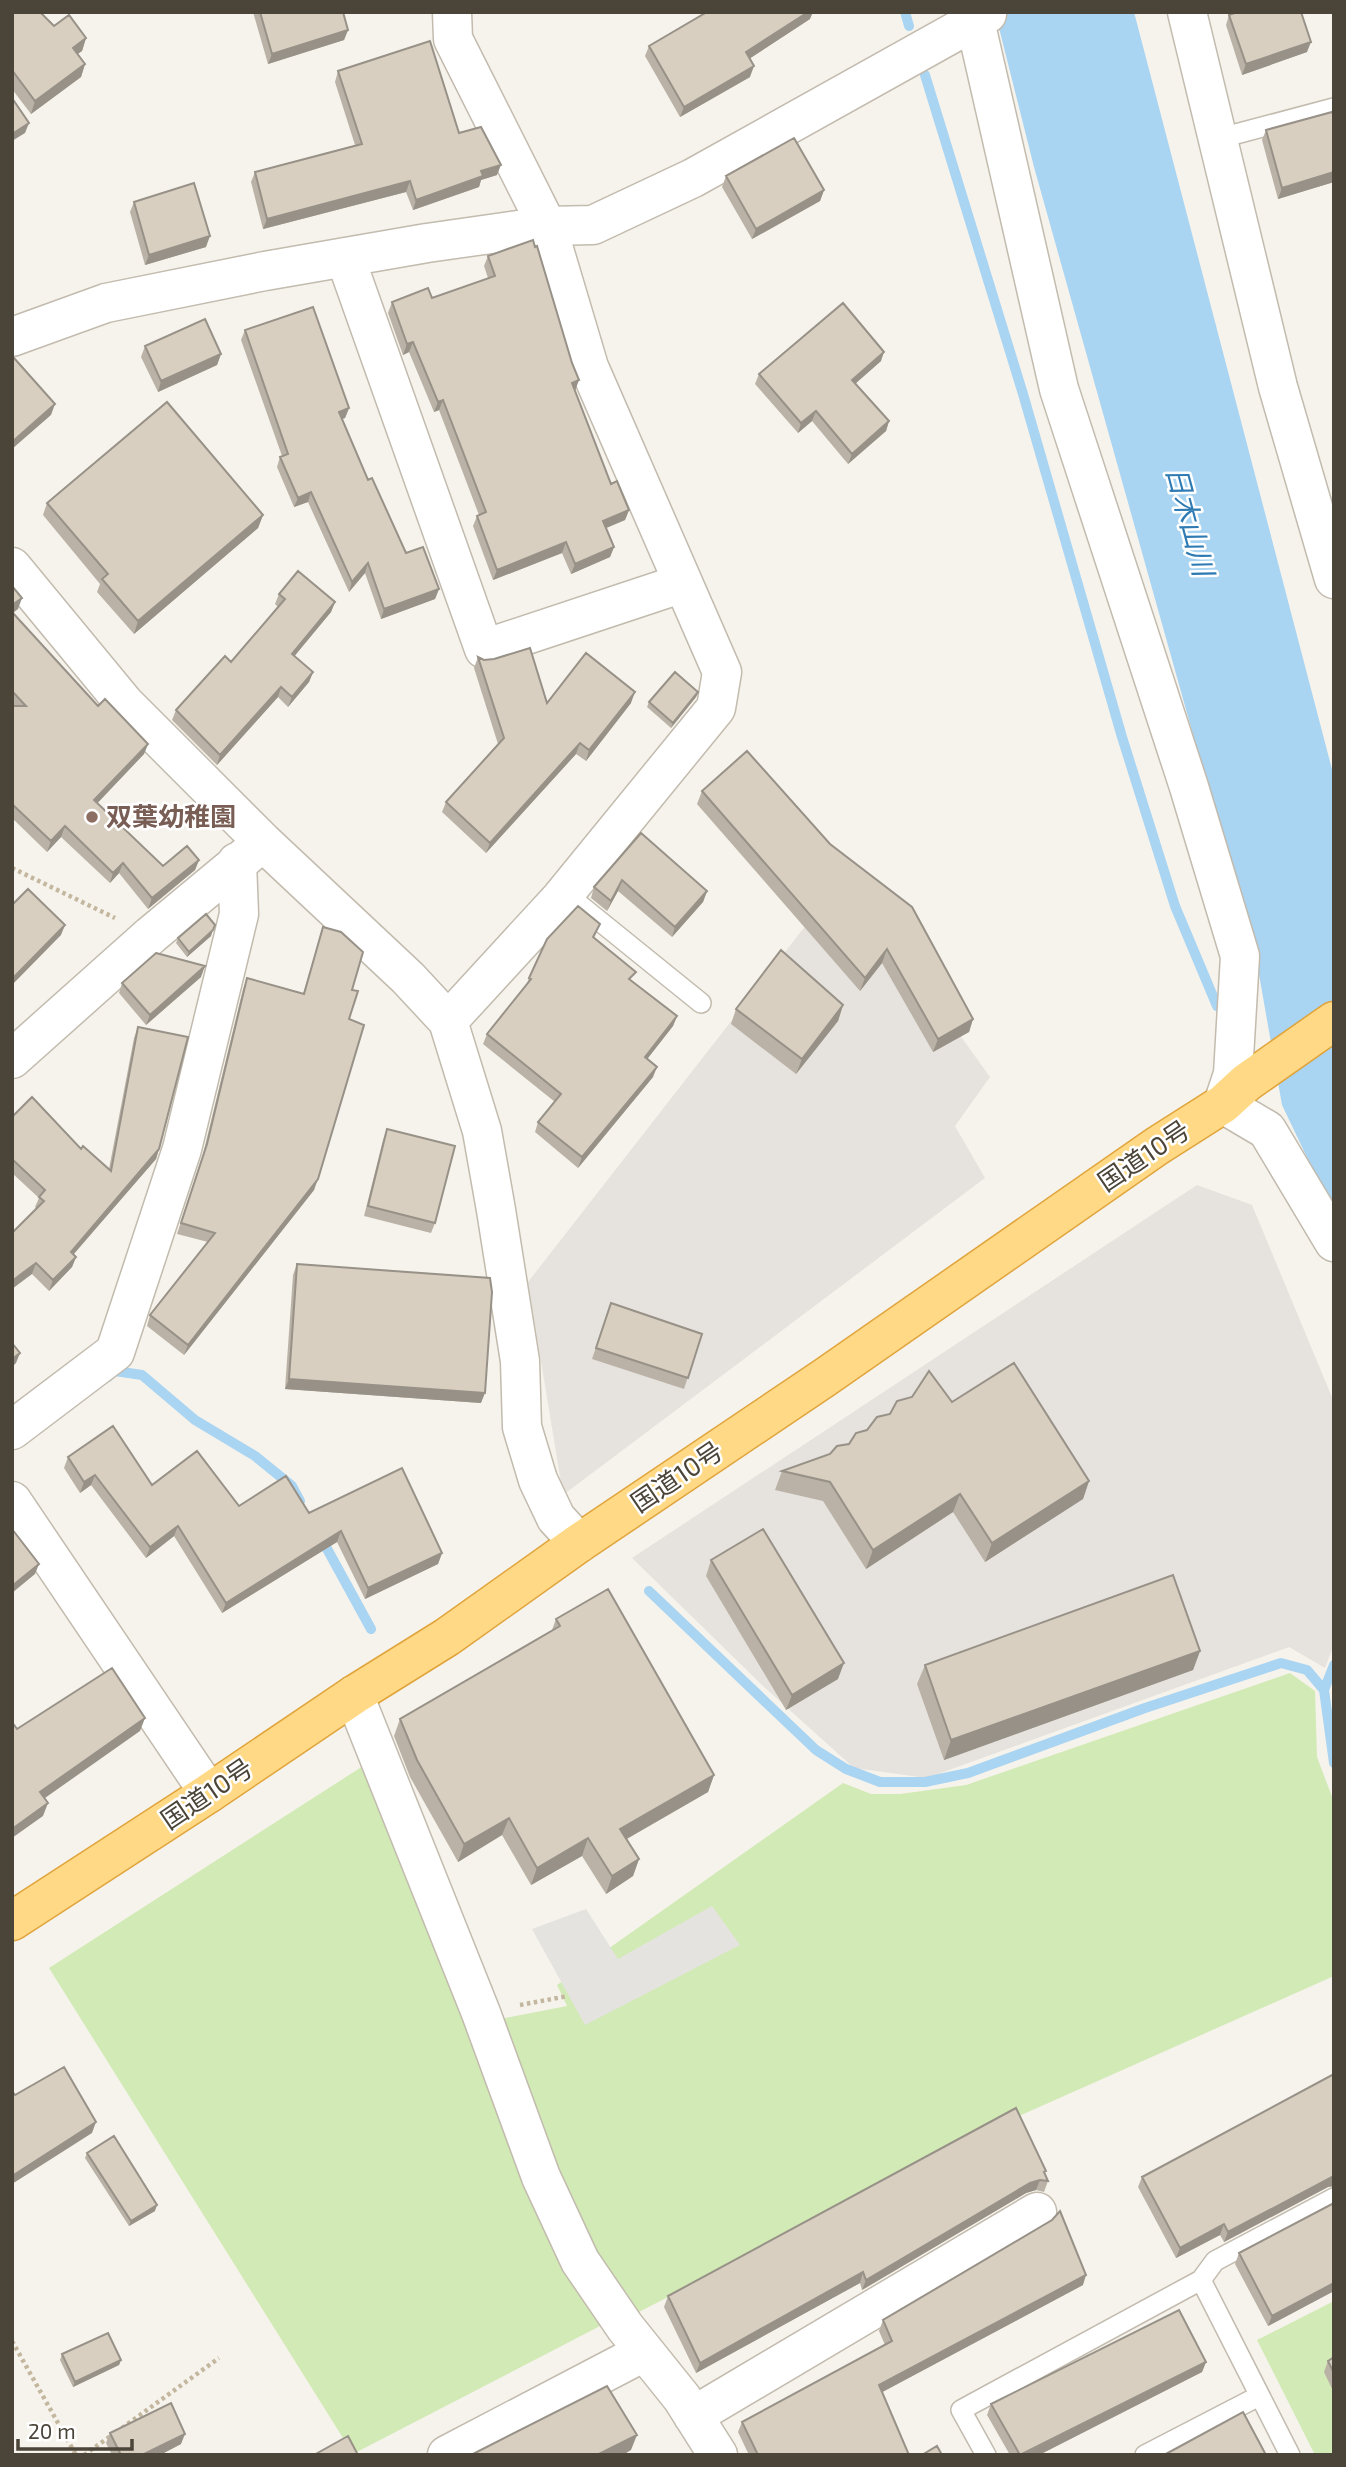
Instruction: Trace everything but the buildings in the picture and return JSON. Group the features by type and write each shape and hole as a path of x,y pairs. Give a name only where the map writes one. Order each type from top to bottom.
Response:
{"highway":[{"name":"国道10号","path":"12,1921 447,1637 579,1543 824,1378 1235,1093 1334,1021"}],"street":[{"path":"448,1021 565,893 716,708 722,672 589,367 547,226 453,39 452,12"},
{"path":"1187,12 1278,387 1334,579"},
{"path":"12,337 106,303 427,243 547,226 593,225 693,178 978,15 1059,389 1189,787 1241,956 1233,1074 1235,1093 1267,1130 1334,1242"},
{"path":"345,257 484,649 682,583"},
{"path":"12,567 250,852 408,978 448,1021 482,1131 520,1361 522,1427 538,1480 556,1518 579,1543"},
{"path":"12,1059 151,935 250,852"},
{"path":"12,1430 115,1352 182,1149 239,914 250,852"},
{"path":"12,1500 209,1793"},
{"path":"355,1695 481,2013 541,2177 580,2261 644,2352 694,2416 718,2455"},
{"path":"694,2416 1037,2212"},
{"path":"447,2455 644,2352"}],"lane":[{"path":"1217,139 1334,107"},
{"path":"565,893 701,1003"},
{"path":"986,2455 961,2410 1201,2280 1215,2261 1334,2198"},
{"path":"1201,2280 1290,2455"},
{"path":"1145,2455 1259,2396"}],"path":[{"path":"12,868 151,935"},
{"path":"481,2013 568,1996"},
{"path":"12,2341 76,2455"},
{"path":"84,2455 219,2358"}],"shaded area":[{"path":"845,875 990,1077 955,1126 985,1178 563,1495 528,1282"},
{"path":"1197,1185 1252,1205 1334,1402 1334,1644 1325,1668 1289,1647 927,1778 854,1768 763,1686 632,1558"},
{"path":"712,1906 740,1945 585,2025 532,1929 586,1909 618,1959"}],"green space":[{"path":"1290,1673 1315,1691 1317,1757 1334,1802 1334,1976 1019,2116 637,2313 583,2245 495,2020 567,2006 557,1985 843,1783 871,1794 900,1794 966,1785"},
{"path":"363,1766 602,2325 353,2454 49,1968"},
{"path":"1334,2301 1334,2455 1315,2455 1257,2340"}],"water":[{"name":"日木山川","path":"995,12 1134,12 1334,777 1334,1214 1282,1105 1257,963 1034,167"}],"waterway":[{"path":"905,12 909,26"},
{"path":"925,75 1175,906 1217,1006"},
{"path":"108,1377 115,1371 142,1375 195,1420 255,1456 292,1486 300,1501"},
{"path":"320,1536 371,1629"},
{"path":"649,1591 816,1750 846,1769 880,1782 925,1782 968,1773 1145,1708 1281,1663 1307,1670 1324,1690"},
{"path":"1334,1665 1324,1690 1334,1763"}],"place":[{"name":"双葉幼稚園","path":"92,817"}]}
